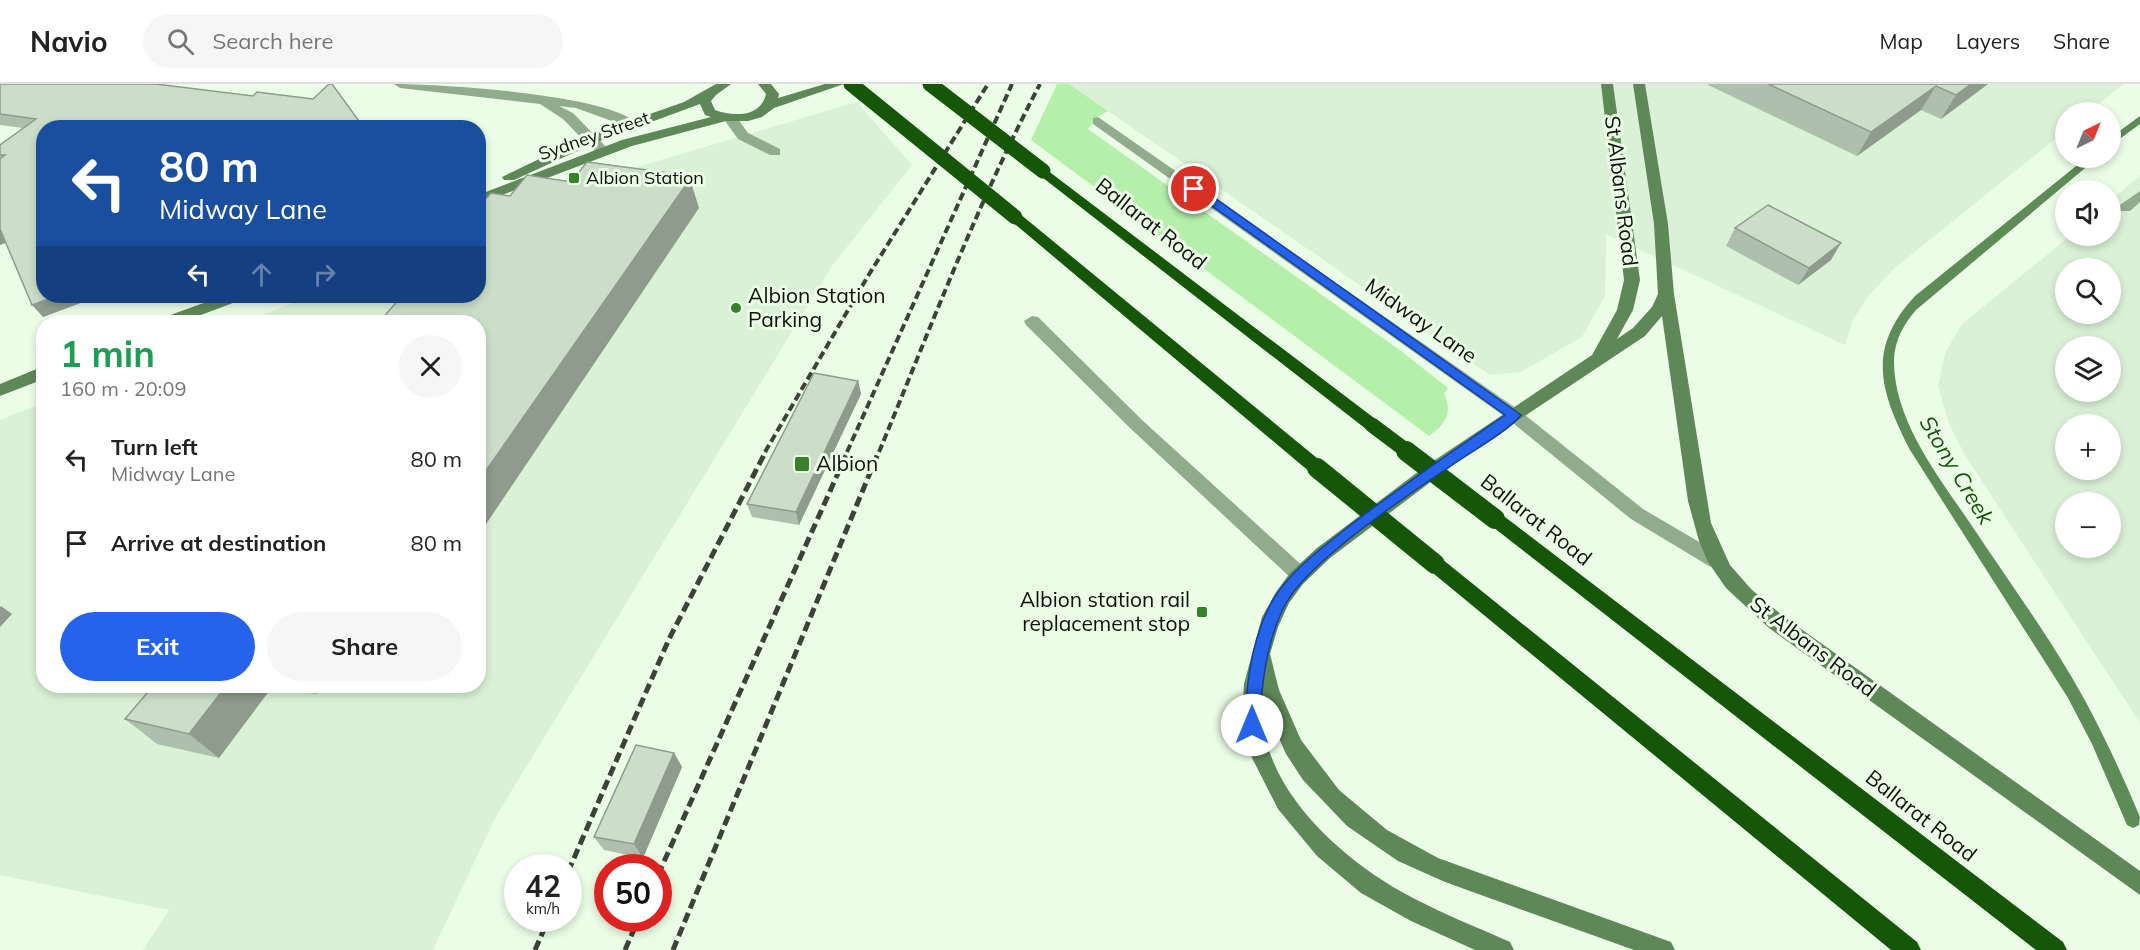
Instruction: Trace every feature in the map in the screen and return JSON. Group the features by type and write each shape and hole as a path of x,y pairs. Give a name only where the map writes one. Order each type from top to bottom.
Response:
{"highway":[{"path":"851,84 1016,217 1317,468 1909,950"},
{"name":"Ballarat Road","path":"930,84 2055,950"}],"main road":[{"name":"Sydney Street","path":"486,189 592,139 689,105 724,84"},
{"path":"764,84 773,94 770,105"},
{"path":"770,105 838,84"},
{"name":"St Albans Road","path":"1594,360 1625,312 1630,296 1630,256 1607,84"},
{"name":"St Albans Road","path":"1639,84 1662,234 1666,294 1696,501 1704,535 1716,561 1735,587 1776,622 2140,884"},
{"path":"707,96 705,102 710,112 728,118"},
{"name":"Sydney Street","path":"486,197 602,152 728,118 758,113 770,105"},
{"path":"1614,136 1648,142"},
{"name":"St Albans Road","path":"1502,950 1412,910 1370,886 1332,855 1294,813 1266,768 1252,725 1253,687 1262,648 1279,603 1300,575 1390,501 1594,360 1639,332 1658,310 1666,294"},
{"path":"186,315 218,303"},
{"path":"0,390 36,375"},
{"name":"St Albans Road","path":"1262,648 1268,685 1298,755 1325,791 1359,822 1416,859 1663,950"}],"street":[{"path":"400,84 578,104 631,124"},
{"path":"539,101 568,117 592,139 602,152"},
{"path":"728,118 743,136 775,152"},
{"name":"Midway Lane","path":"1098,121 1514,415 1637,514 1716,561"},
{"path":"2125,208 2140,195"},
{"path":"1032,321 1136,424 1300,575"}],"shaded area":[{"path":"1069,84 2124,84 2101,102 2055,102 2055,139 1896,267 1869,295 1853,320 1845,345 1606,234 1605,296 1582,337 1521,372 1490,375"},
{"path":"857,102 912,165 832,266 495,818 433,950 143,950 169,910 0,875 0,420 36,406 36,693 486,693 486,315 262,315 293,303 486,303 486,289 613,174"},
{"path":"2140,175 2140,723 1966,457 1949,424 1938,386 1945,353 1962,324 2058,246 2121,246 2121,192"}],"green space":[{"path":"1057,84 1069,84 1108,111 1097,117 1088,129 1401,351 1448,388 1444,393 1448,412 1440,427 1429,436 1031,140"}],"building":[{"path":"0,84 156,84 253,96 257,92 313,99 329,84 332,84 358,120 36,120 37,303 32,305 0,229 0,159 5,155 0,155 0,145 36,119 0,114"},
{"path":"1768,84 1971,84 1956,95 1936,86 1871,132"},
{"path":"587,162 670,173 668,176 690,179 486,471 486,315 385,315 396,303 486,303 486,198 491,193 510,196 527,175 571,182"},
{"path":"1768,205 1841,243 1809,268 1735,228"},
{"path":"814,373 858,381 796,512 747,504"},
{"path":"147,693 221,693 189,734 125,719"},
{"path":"636,745 674,753 634,844 594,837"}],"waterway":[{"name":"Stony Creek","path":"2121,134 2140,119"},
{"name":"Stony Creek","path":"2080,168 1919,299 1895,331 1888,360 1899,412 1916,450 2082,708 2133,820"}],"railway":[{"path":"765,452 868,276 988,84"},
{"path":"847,452 1012,84"},
{"path":"879,452 975,220 1040,84"},
{"path":"576,854 669,639 766,451"},
{"path":"667,854 848,451"},
{"path":"673,950 879,451"},
{"path":"535,950 543,932"},
{"path":"625,950 633,932"}],"place":[{"name":"Albion Station","path":"574,178"},
{"name":"Albion Station Parking","path":"736,308"},
{"name":"Albion","path":"802,464"},
{"name":"Albion station rail replacement stop","path":"1202,612"}],"route":[{"path":"1194,189 1514,415 1390,501 1321,556 1289,588 1272,617 1266,634 1253,687 1252,725"}]}
